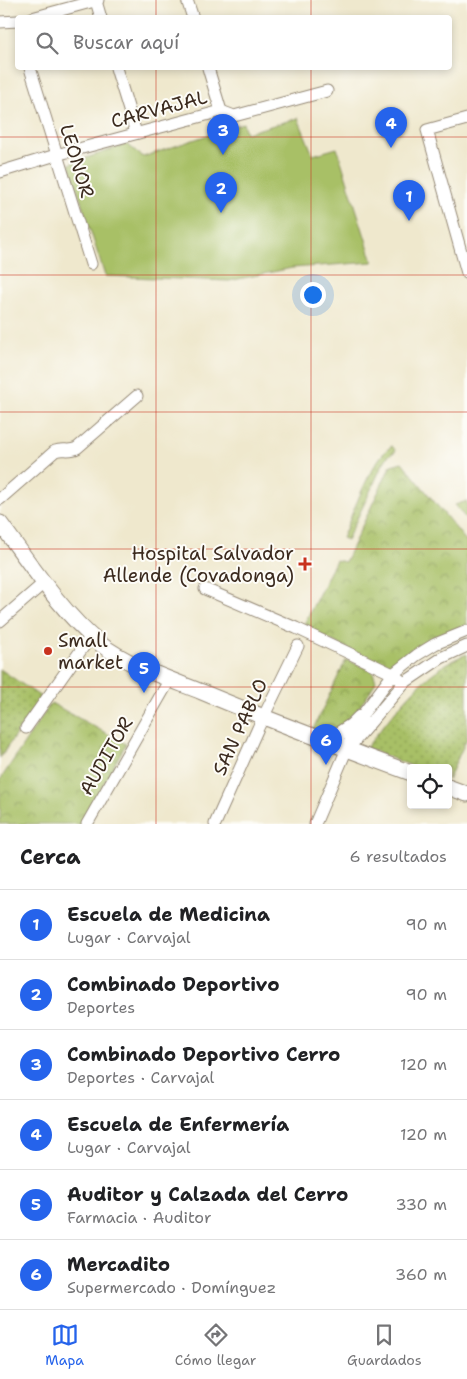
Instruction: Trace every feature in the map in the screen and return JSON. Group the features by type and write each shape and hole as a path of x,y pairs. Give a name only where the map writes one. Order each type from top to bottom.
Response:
{"main road":[{"path":"0,523 60,602 91,636 121,657 142,668 263,718 407,772"},
{"path":"327,742 352,726 360,718"},
{"path":"452,788 467,794"}],"street":[{"path":"43,15 97,0 100,15"},
{"path":"187,0 191,15"},
{"path":"0,22 15,22"},
{"name":"LEONOR","path":"31,70 91,264"},
{"path":"117,70 136,133"},
{"path":"209,70 221,111"},
{"name":"CARVAJAL","path":"0,172 221,111 234,116 327,91"},
{"path":"467,119 427,130 467,273"},
{"path":"0,499 55,451 77,448 137,396"},
{"path":"0,621 45,582"},
{"path":"205,589 296,628 392,674 404,683"},
{"path":"315,824 360,718 392,674 435,644 467,631"},
{"path":"26,728 91,636"},
{"name":"SAN PABLO","path":"214,824 298,646"},
{"path":"347,750 404,683 441,658 467,646"},
{"name":"AUDITOR","path":"87,824 170,679"}],"green space":[{"path":"298,118 313,155 337,148 373,262 292,268 229,281 105,276 69,164 127,144 143,157 243,123 246,133"},
{"path":"392,446 396,451 388,456 383,464 347,540 342,538 370,474 384,452"},
{"path":"402,462 467,542 467,625 432,638 408,651 389,670 303,626 336,560 345,562 391,465"},
{"path":"467,501 467,520 455,505"},
{"path":"467,654 467,738 452,771 452,764 407,764 366,748 410,694 451,661"},
{"path":"346,660 372,670 376,681 350,719 333,729 324,731 313,729"},
{"path":"0,669 41,697 0,758"},
{"path":"51,703 126,744 81,824 0,824 0,780"}],"place":[{"name":"Escuela de Enfermería","path":"391,148"},
{"name":"Combinado Deportivo Cerro","path":"223,155"},
{"name":"Combinado Deportivo","path":"221,213"},
{"name":"Escuela de Medicina","path":"409,221"},
{"name":"Hospital Salvador Allende (Covadonga)","path":"305,564"},
{"name":"Small market","path":"48,651"},
{"name":"Auditor y Calzada del Cerro","path":"144,693"},
{"name":"Mercadito","path":"326,765"}]}
